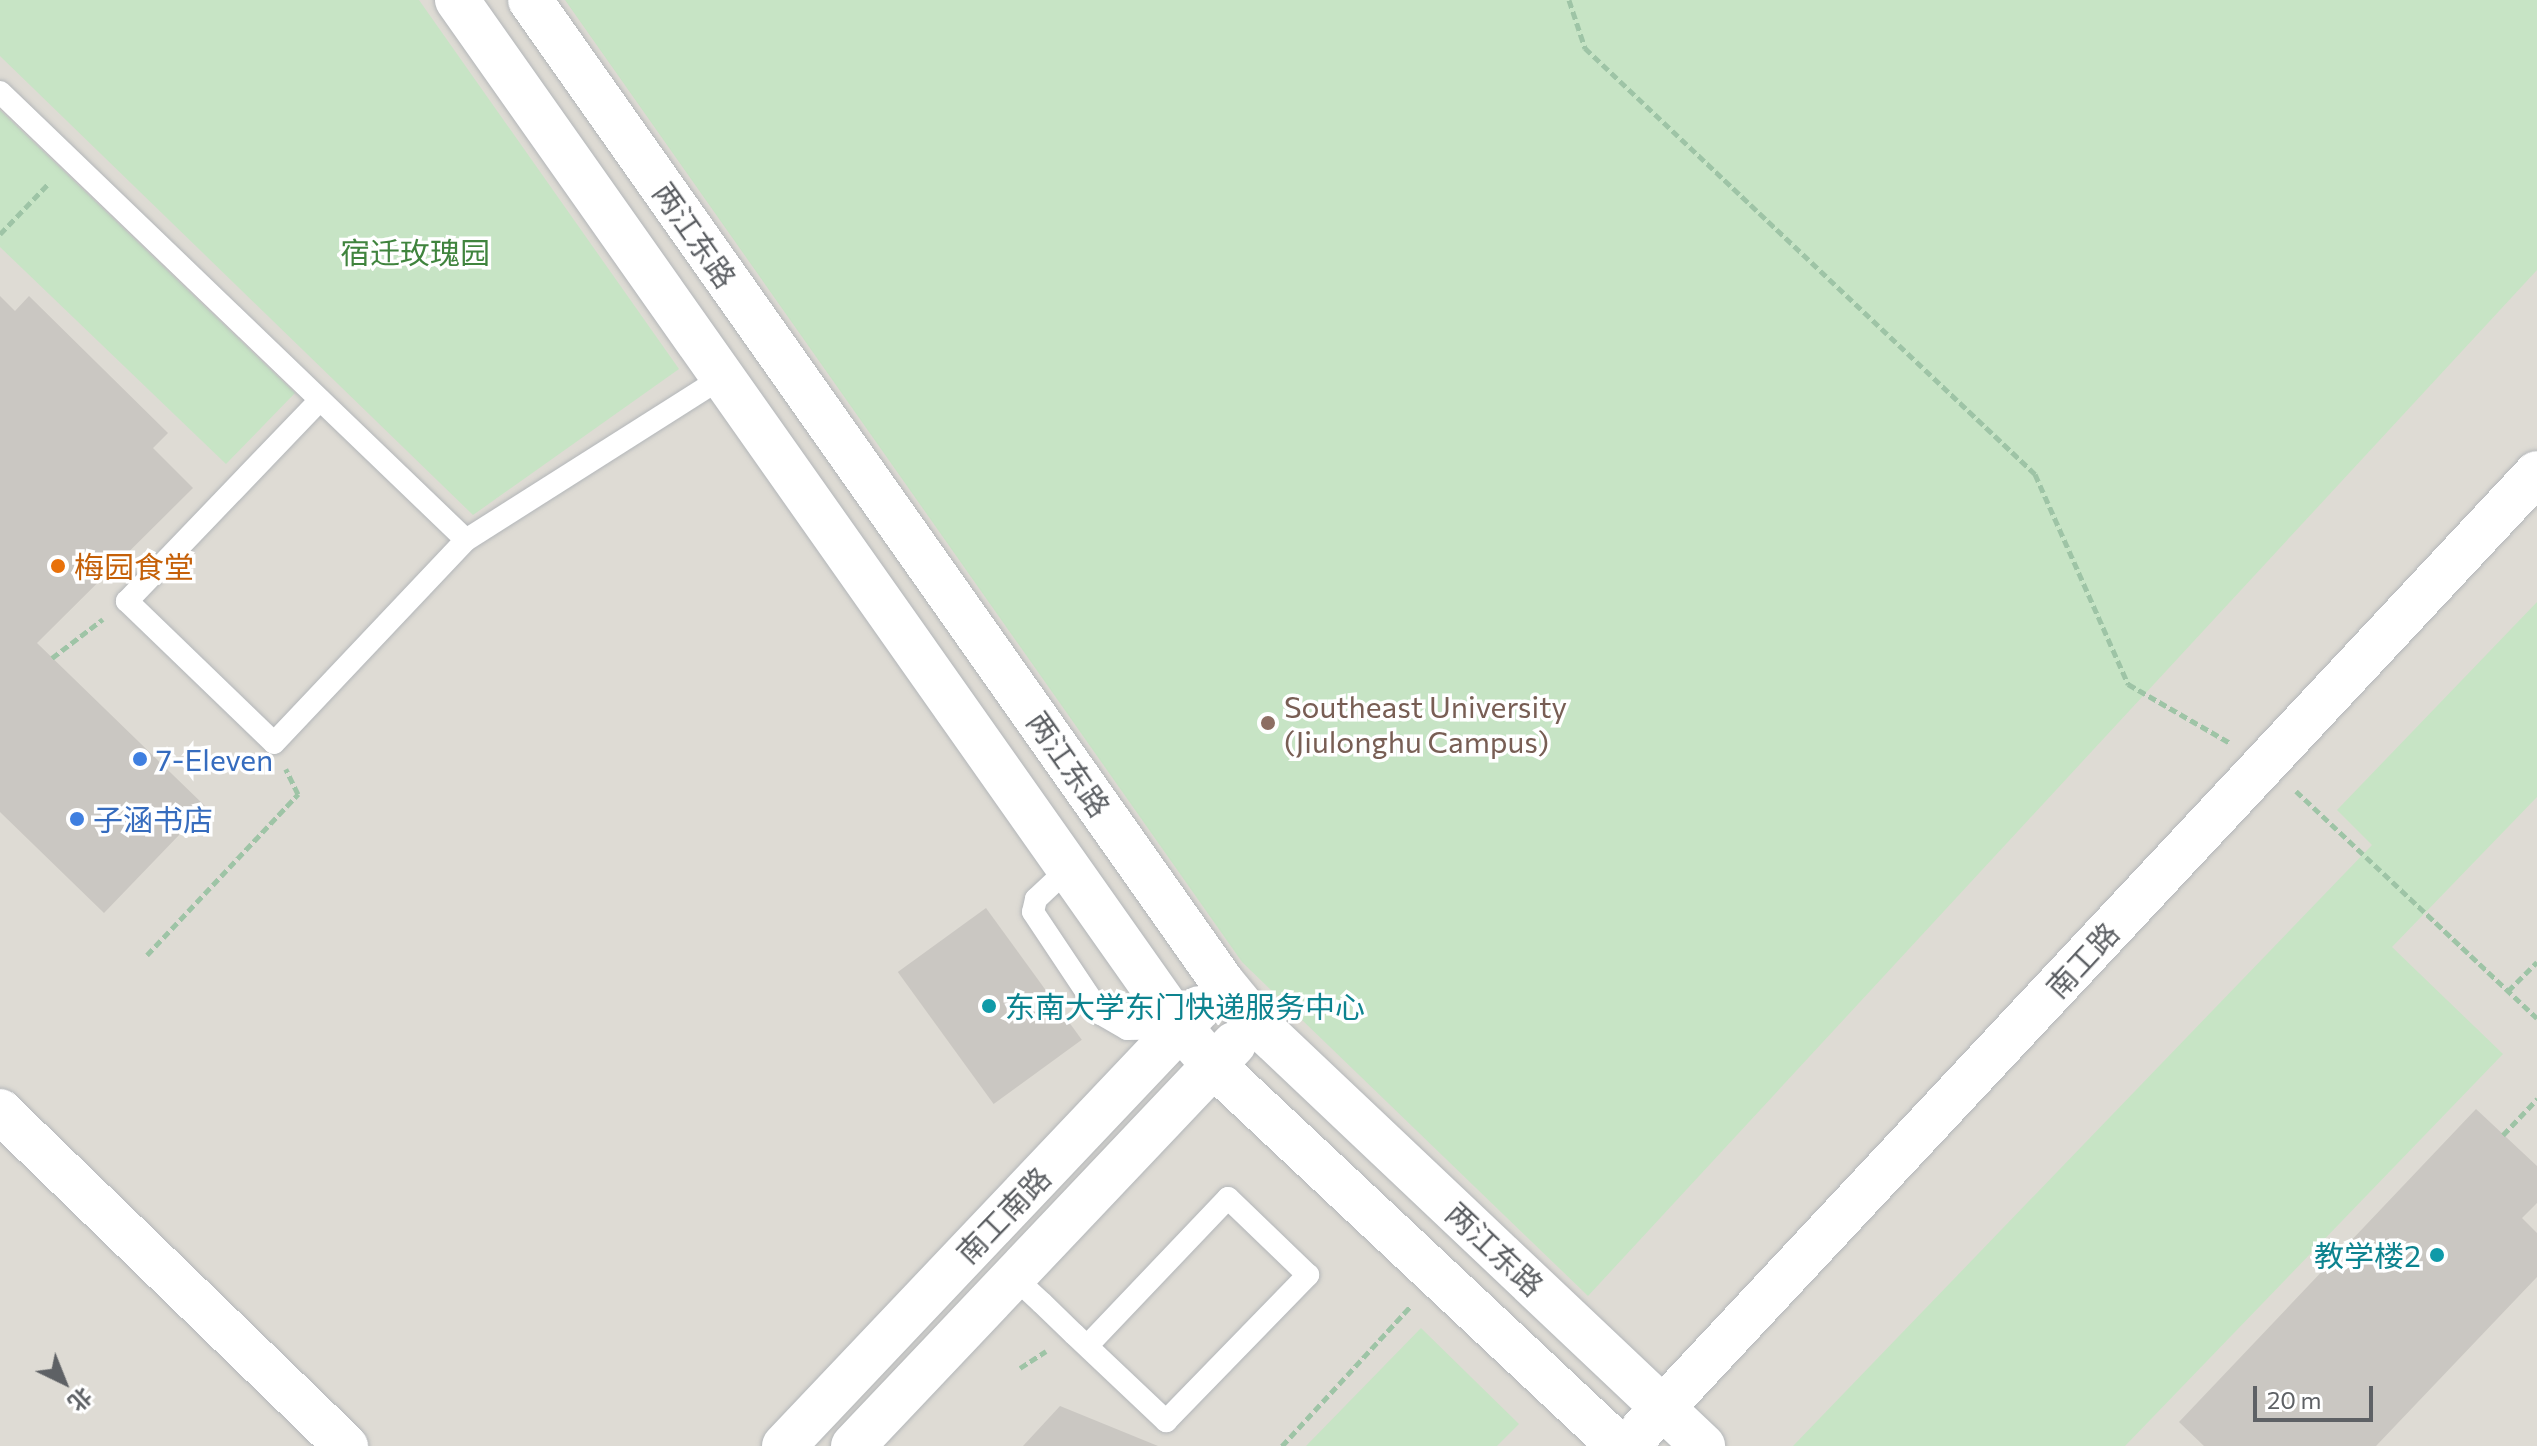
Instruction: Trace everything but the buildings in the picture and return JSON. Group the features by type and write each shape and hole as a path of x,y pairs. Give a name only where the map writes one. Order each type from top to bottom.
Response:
{"street":[{"name":"两江东路","path":"457,0 1181,1028 1214,1066 1619,1446"},
{"name":"两江东路","path":"530,0 1223,983 1255,1022 1703,1446"},
{"name":"南工路","path":"1627,1446 2537,473"},
{"name":"南工南路","path":"784,1446 1223,983"},
{"name":"南工南路","path":"853,1446 1255,1022"},
{"path":"0,1111 346,1446"}],"lane":[{"path":"0,92 466,540"},
{"path":"320,400 127,601 274,743 466,540 723,377"},
{"path":"1014,1277 1166,1421 1308,1275 1228,1198 1087,1346"}],"path":[{"path":"1569,0 1585,48 2035,474 2128,684 2266,763 2537,1018"},
{"path":"0,234 71,160"},
{"path":"52,658 127,601"},
{"path":"147,955 298,794 274,743"},
{"path":"2508,991 2537,962"},
{"path":"2503,1135 2537,1099"},
{"path":"1282,1446 1438,1277"}],"shaded area":[{"name":"Southeast University (Jiulonghu Campus)","path":"0,0 2537,0 2537,1446 0,1446"}],"green space":[{"name":"宿迁玫瑰园","path":"0,0 419,0 679,369 473,515 0,56"},
{"path":"565,0 2537,0 2537,270 1588,1296 1242,962"},
{"path":"0,110 295,393 226,464 0,247"},
{"path":"2537,602 2537,797 2392,947 2503,1054 2125,1446 1793,1446 2372,845 2337,810"},
{"path":"1421,1328 1519,1424 1497,1446 1306,1446"}],"place":[{"name":"梅园食堂","path":"58,566"},
{"name":"Southeast University (Jiulonghu Campus)","path":"1268,723"},
{"name":"7-Eleven","path":"140,759"},
{"name":"子涵书店","path":"77,819"},
{"name":"东南大学东门快递服务中心","path":"989,1006"},
{"name":"教学楼2","path":"2437,1255"}]}
